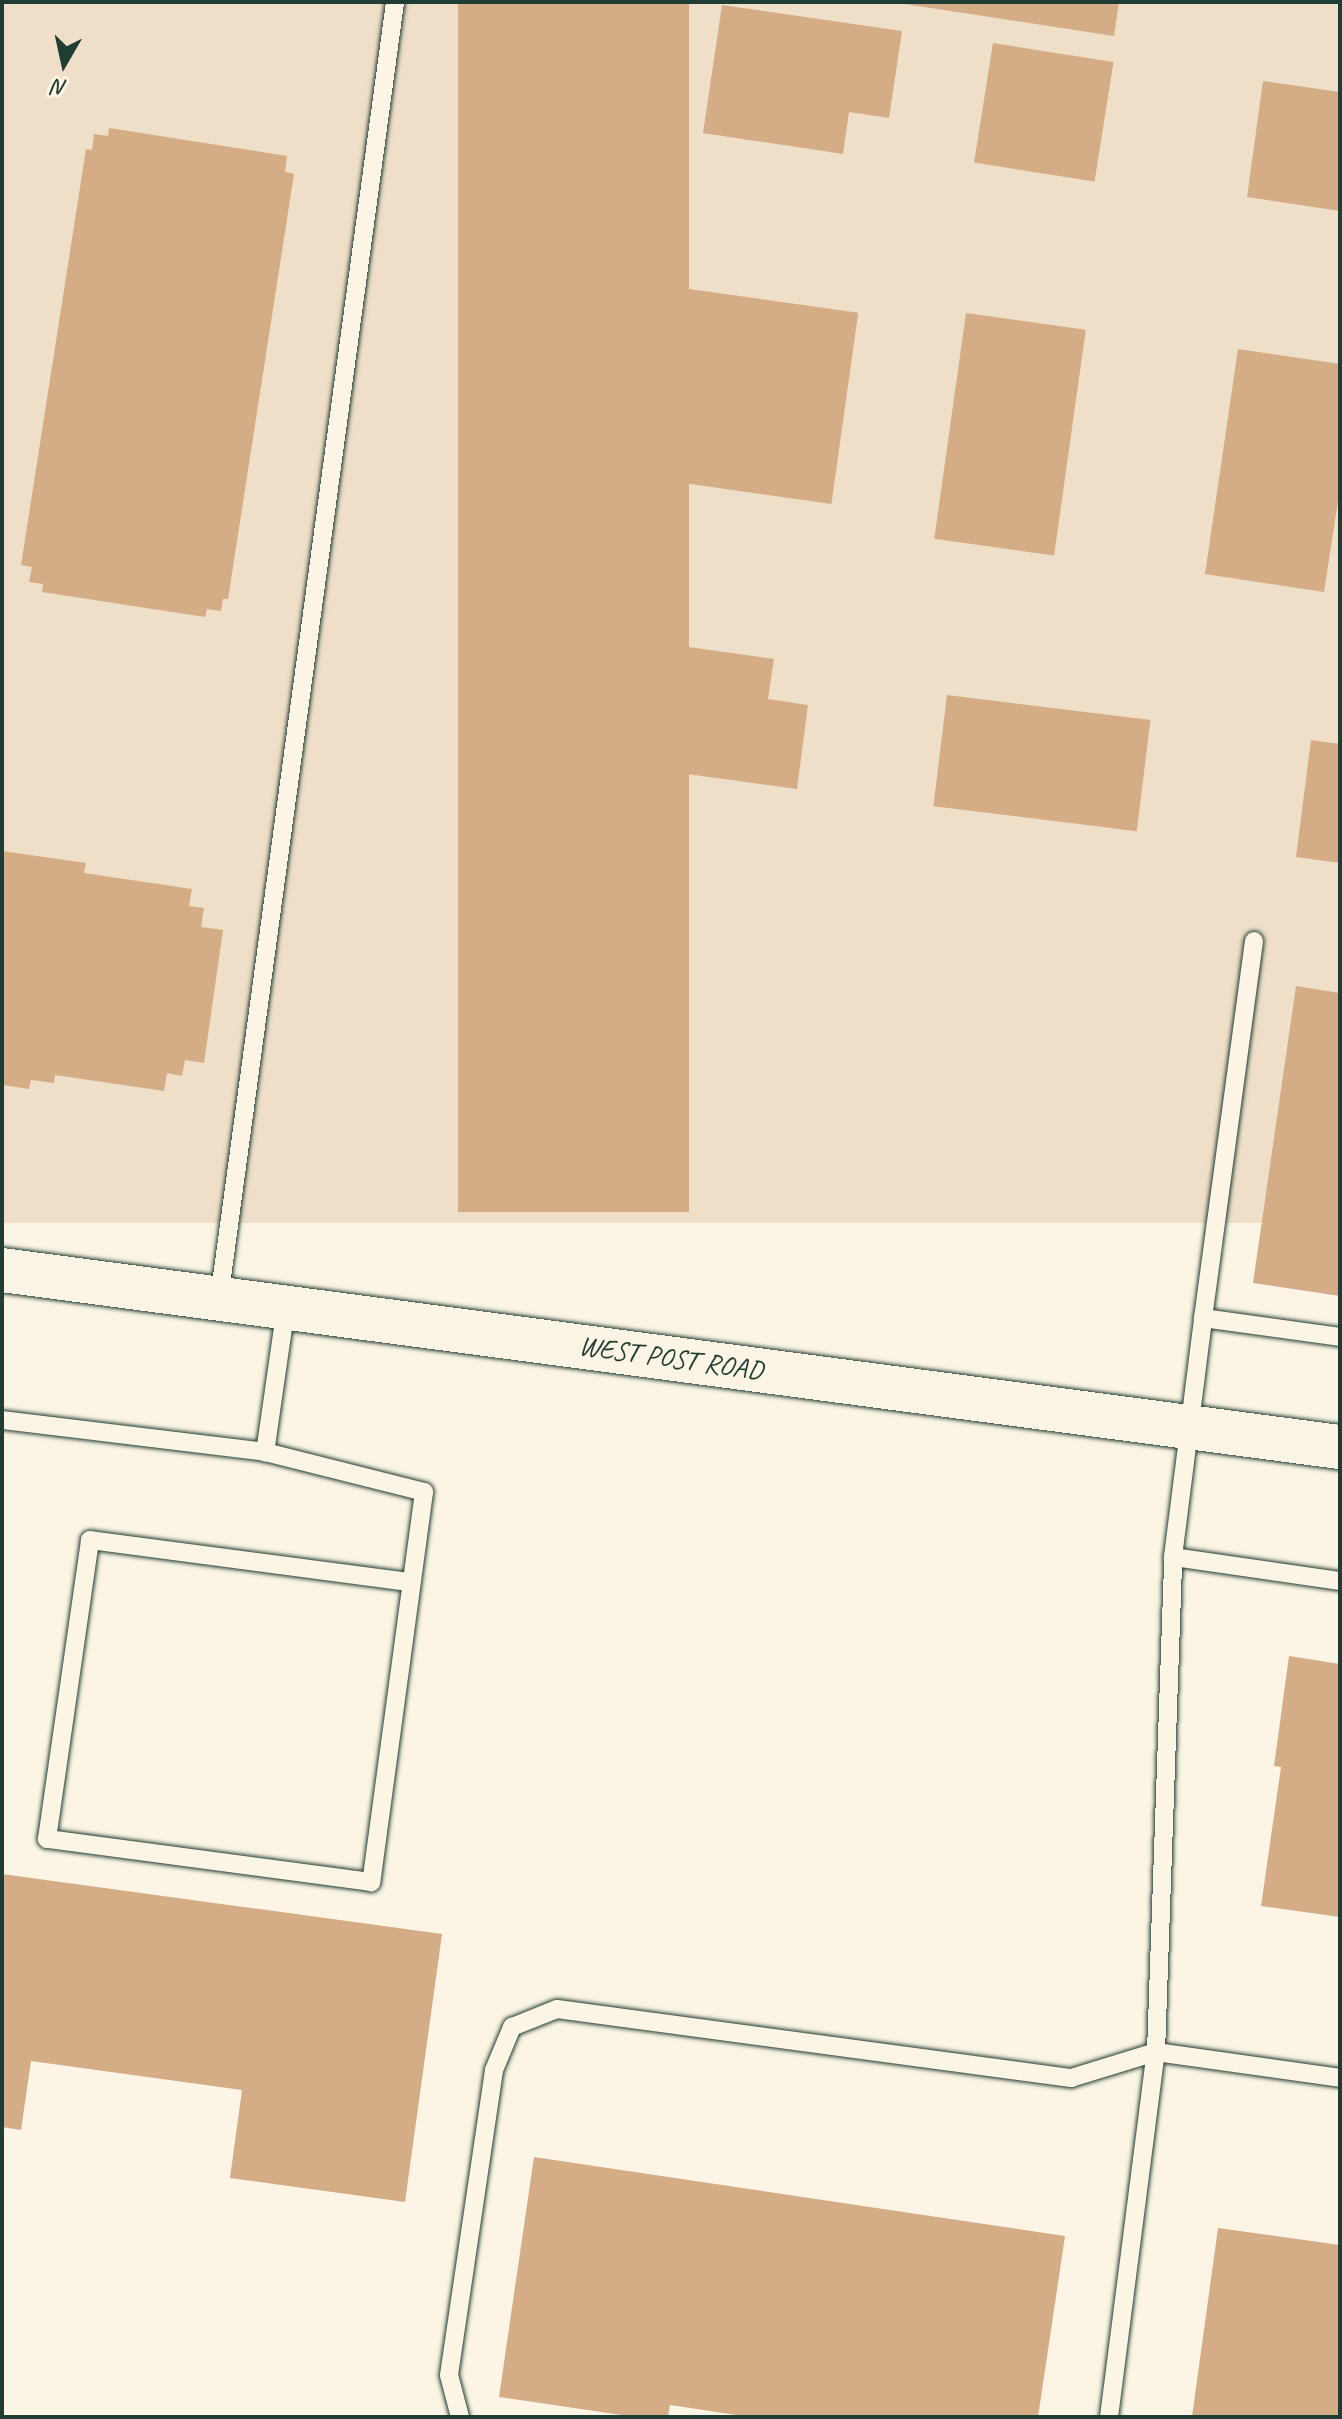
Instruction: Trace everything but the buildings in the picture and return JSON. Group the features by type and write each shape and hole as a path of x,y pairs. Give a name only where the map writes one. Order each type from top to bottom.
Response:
{"street":[{"name":"WEST POST ROAD","path":"2,1270 1340,1447"}],"lane":[{"path":"219,1299 395,2"},
{"path":"1109,2417 1156,2052 1173,1557 1254,941"},
{"path":"265,1452 286,1307"},
{"path":"1203,1318 1340,1337"},
{"path":"2,1420 265,1452 424,1492 371,1882 47,1839 90,1540 411,1582"},
{"path":"1173,1557 1340,1581"},
{"path":"460,2417 449,2375 494,2070 512,2027 557,2009 1071,2078 1156,2052 1340,2078"}],"shaded area":[{"path":"2,2 1340,2 1340,1223 2,1223"}]}
